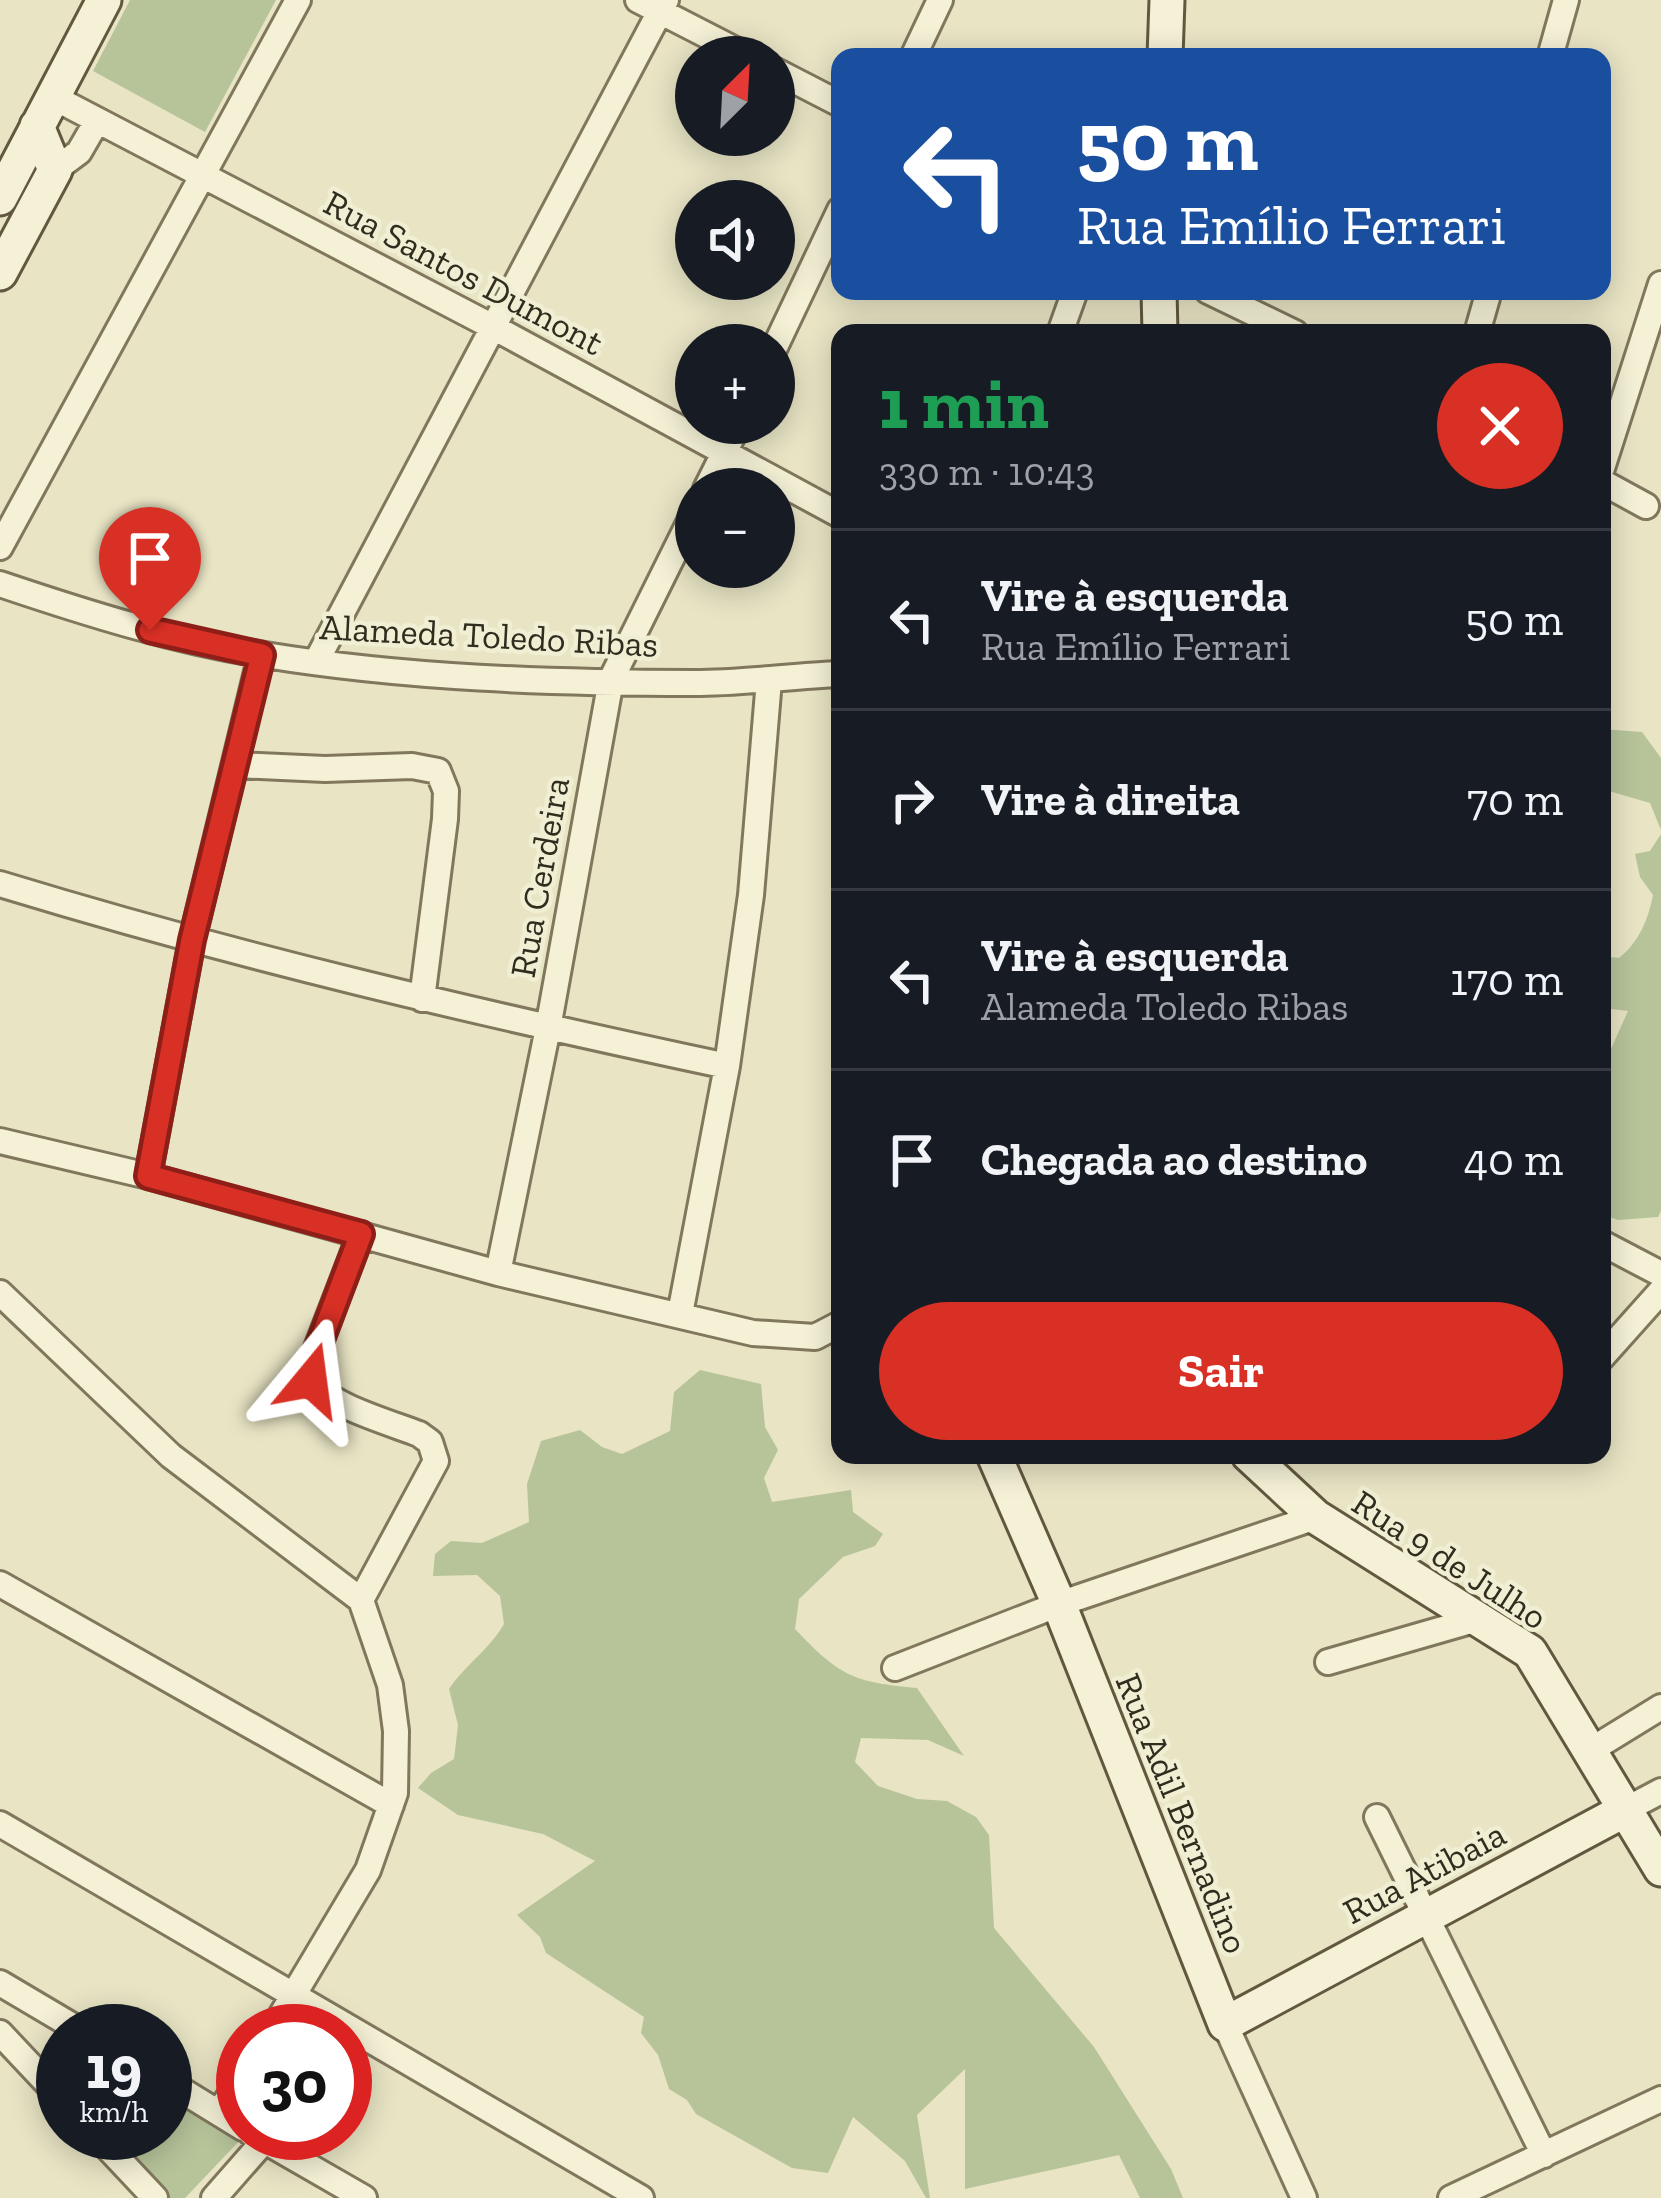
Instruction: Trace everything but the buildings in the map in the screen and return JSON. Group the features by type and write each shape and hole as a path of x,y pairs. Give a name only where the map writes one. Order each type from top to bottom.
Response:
{"main road":[{"path":"0,198 104,0"},
{"path":"1165,48 1167,0"},
{"path":"0,273 55,170 45,112"},
{"name":"Rua Adil Bernadino","path":"998,1464 1059,1604 1225,2024"},
{"name":"Rua 9 de Julho","path":"1260,1464 1316,1517 1531,1652 1661,1869"},
{"name":"Rua Atibaia","path":"1225,2024 1625,1810"}],"street":[{"path":"0,547 298,0"},
{"path":"917,48 940,0"},
{"path":"1552,48 1565,0"},
{"path":"316,662 655,4 712,36"},
{"path":"795,81 831,99"},
{"name":"Rua Santos Dumont","path":"45,112 97,121 493,326 831,509"},
{"path":"55,170 79,152 97,121"},
{"path":"786,324 831,229"},
{"path":"1611,440 1661,284"},
{"path":"1226,300 1276,324"},
{"path":"717,468 729,444"},
{"path":"1611,487 1646,506"},
{"name":"Rua Cerdeira","path":"498,1273 611,680 675,551"},
{"name":"Alameda Toledo Ribas","path":"0,584 150,630 316,662 508,679 694,683 831,675"},
{"path":"148,1176 192,940 262,655"},
{"path":"680,1314 727,1066 751,895 769,680"},
{"path":"235,766 412,766 438,771 446,791 445,819 422,999"},
{"path":"0,884 422,999 727,1066"},
{"path":"0,1141 148,1176 498,1273 753,1334 815,1337 831,1329"},
{"path":"361,1234 316,1353 311,1380 332,1398 419,1434 430,1442 436,1461 361,1600"},
{"path":"1611,1248 1661,1274"},
{"path":"1611,1347 1661,1291"},
{"path":"0,1293 171,1456 361,1600 390,1685 396,1732 395,1793 368,1870 289,2004"},
{"path":"895,1668 1059,1604 1316,1517"},
{"path":"0,1584 391,1805"},
{"path":"1328,1662 1474,1620"},
{"path":"1591,1750 1661,1707"},
{"name":"Rua Atibaia","path":"1625,1810 1661,1791"},
{"path":"1377,1817 1544,2155"},
{"path":"0,1824 641,2198"},
{"path":"0,1983 36,2004"},
{"name":"Rua Adil Bernadino","path":"1225,2024 1304,2198"},
{"path":"0,2032 36,2071"},
{"path":"1451,2198 1661,2099"},
{"path":"119,2160 155,2198"},
{"path":"214,2198 237,2160"},
{"path":"298,2160 364,2198"}],"green space":[{"path":"130,0 276,0 205,132 93,71"},
{"path":"1611,730 1642,732 1661,758 1661,830 1650,803 1611,792"},
{"path":"1661,834 1661,1211 1658,1217 1618,1220 1611,1217 1611,1049 1628,1011 1611,1009 1611,957 1619,958 1642,930 1653,895 1640,877 1635,854 1650,851"},
{"path":"700,1370 761,1384 765,1427 778,1450 764,1478 772,1502 851,1490 853,1512 883,1534 875,1546 843,1557 799,1599 795,1629 848,1674 917,1688 964,1756 928,1740 861,1738 855,1762 878,1786 917,1799 947,1801 976,1817 989,1835 994,1928 1094,2047 1171,2169 1183,2198 1140,2198 1119,2155 965,2189 965,2069 917,2115 930,2198 905,2161 853,2117 828,2173 792,2168 696,2114 687,2100 669,2089 658,2055 641,2033 644,2017 546,1953 540,1937 517,1915 595,1861 543,1834 458,1815 418,1788 454,1759 458,1725 449,1689 504,1624 500,1596 477,1575 433,1576 435,1554 451,1541 482,1543 529,1522 527,1484 541,1441 580,1430 602,1447 622,1454 670,1431 674,1392"},
{"path":"192,2110 216,2123 216,2160 221,2160 185,2198 166,2198 130,2160 192,2160"}],"route":[{"path":"150,630 262,655 192,940 148,1176 361,1234 316,1353 311,1380"}]}
